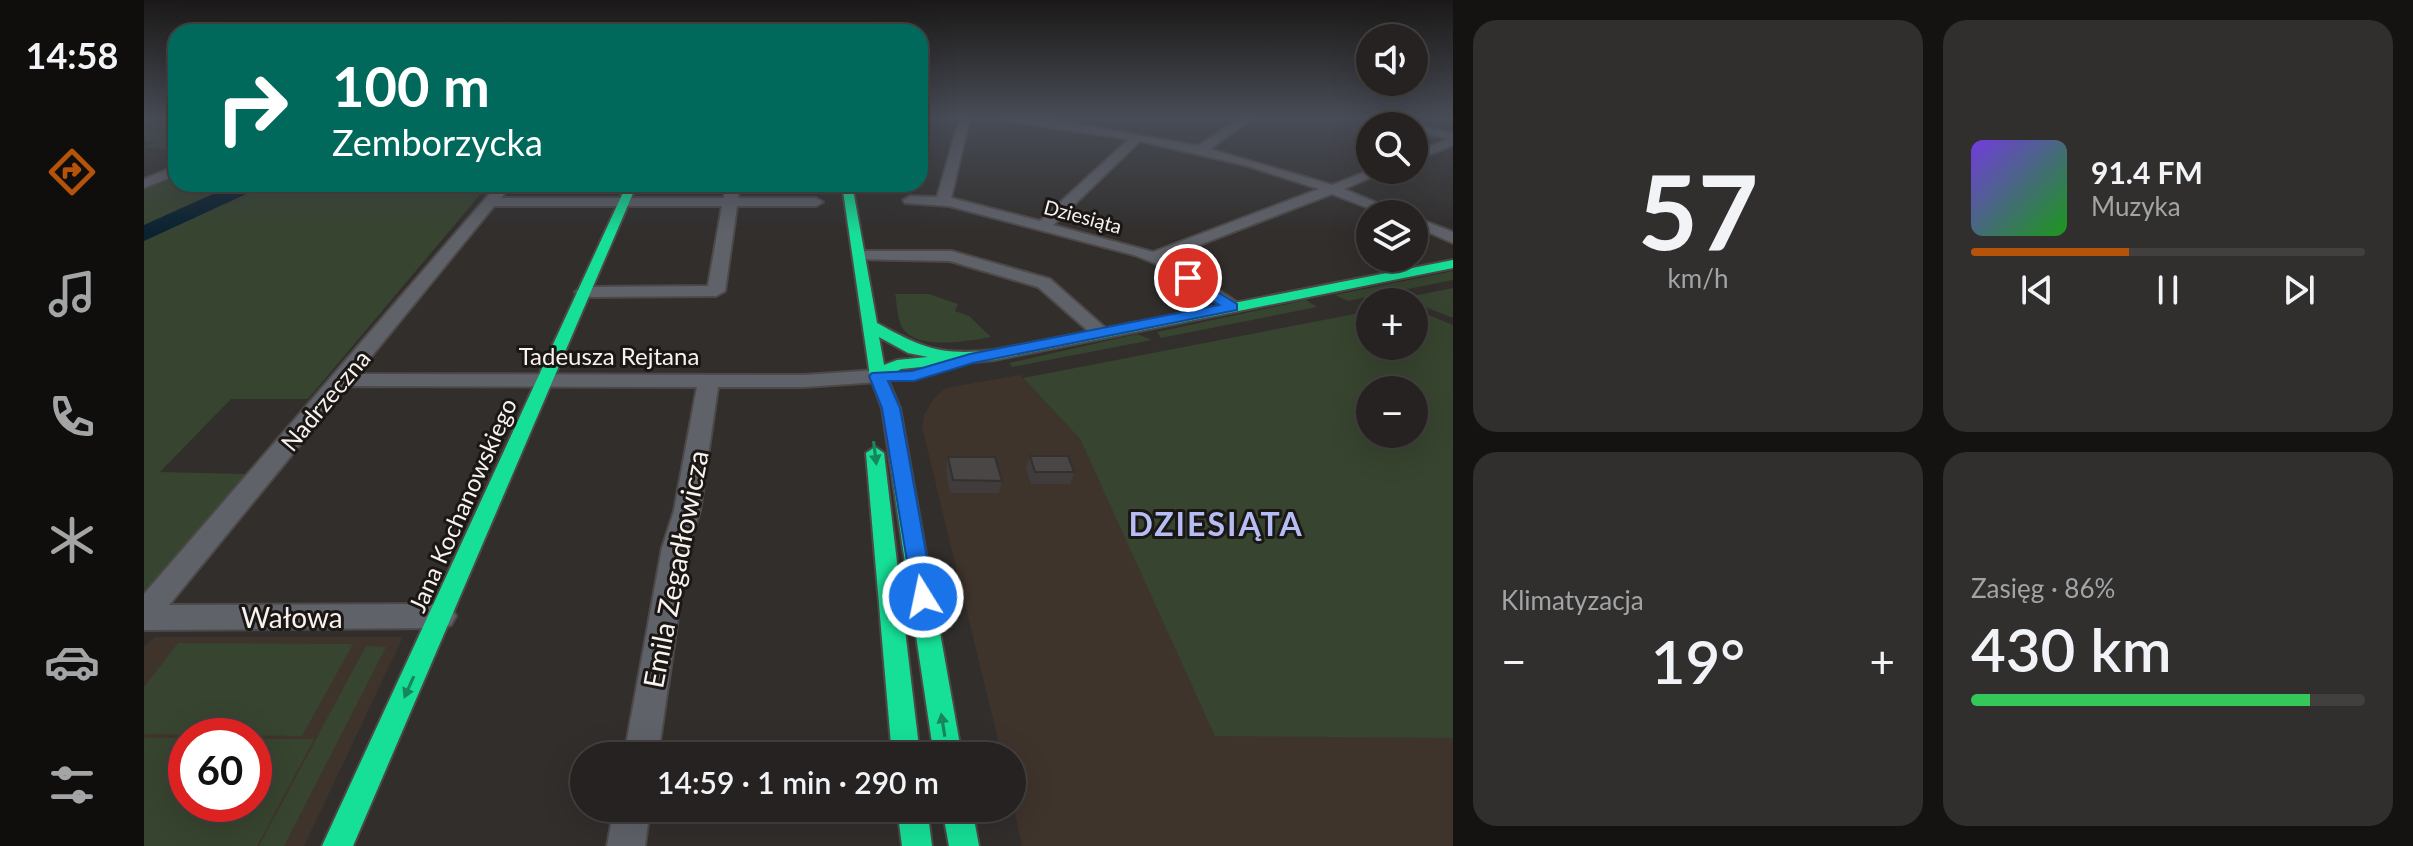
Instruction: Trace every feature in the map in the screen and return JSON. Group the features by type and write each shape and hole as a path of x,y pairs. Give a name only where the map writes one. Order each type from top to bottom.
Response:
{"street":[{"path":"943,201 955,156"},
{"path":"1043,226 1117,156"},
{"path":"1227,156 1337,189 1363,200"},
{"path":"144,184 168,174"},
{"path":"1154,257 1356,181"},
{"name":"Nadrzeczna","path":"144,617 499,192"},
{"name":"Jana Kochanowskiego","path":"337,846 628,192"},
{"path":"584,292 716,291 732,192"},
{"path":"848,192 878,376 891,408 946,742"},
{"name":"Dziesiąta","path":"910,200 943,201 1154,257 1232,307"},
{"path":"491,202 816,202"},
{"path":"1428,227 1453,238"},
{"path":"859,256 951,256 1044,283 1101,332"},
{"path":"870,408 878,376 897,365 970,359 1453,264"},
{"path":"870,325 914,350 970,359"},
{"name":"Tadeusza Rejtana","path":"341,380 708,382 848,380 878,376"},
{"name":"Emila Zegadłowicza","path":"643,742 675,548 687,511 708,382"},
{"path":"873,437 905,742"},
{"name":"Wałowa","path":"144,617 441,616"},
{"path":"626,846 630,822"},
{"path":"914,822 917,846"},
{"path":"960,822 964,846"}],"shaded area":[{"path":"1020,375 1080,439 1215,735 1453,738 1453,846 1022,846 1017,822 1026,822 1026,742 999,742 922,427 924,415 934,398 946,388"},
{"path":"155,637 403,637 304,846 144,846 144,647"}],"green space":[{"path":"168,175 168,192 482,192 308,399 231,399 160,472 246,474 144,592 144,186"},
{"path":"1453,271 1453,280 1413,288 1369,288"},
{"path":"1453,288 1453,318 1428,308 1428,293"},
{"path":"1356,291 1356,299 1348,301 1335,295"},
{"path":"895,294 929,294 958,304 955,311 969,316 991,337 942,343 917,339 901,325"},
{"path":"1306,300 1317,307 1161,338 1157,332"},
{"path":"1356,314 1356,360 1428,360 1428,315 1453,325 1453,738 1215,736 1080,439 1023,378"},
{"path":"1137,334 1152,340 1012,367 1009,363"},
{"path":"178,643 353,644 302,736 272,736 272,718 168,718 168,734 144,734 144,687"},
{"path":"366,646 386,647 284,846 259,846"},
{"path":"144,738 168,738 168,822 270,822 257,846 144,846"},
{"path":"272,739 314,739 272,818"}],"building":[{"path":"1030,456 1068,456 1074,472 1035,472"},
{"path":"948,457 995,457 1002,481 953,480"}],"waterway":[{"path":"144,234 235,192"}],"traffic: fast":[{"path":"337,846 628,192"},
{"path":"848,192 878,376 891,408 946,742"},
{"path":"878,376 897,365 994,355 1453,264"},
{"path":"870,325 914,350 970,359"},
{"path":"875,453 905,742"},
{"path":"914,822 917,846"},
{"path":"960,822 964,846"}],"district":[{"name":"DZIESIĄTA","path":"1216,523"}],"route":[{"path":"923,597 891,408 878,376 905,378 970,359 1232,307 1188,278"}]}
